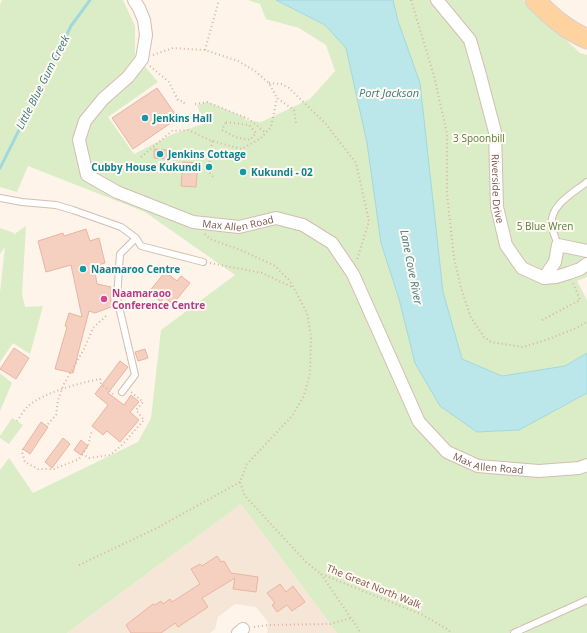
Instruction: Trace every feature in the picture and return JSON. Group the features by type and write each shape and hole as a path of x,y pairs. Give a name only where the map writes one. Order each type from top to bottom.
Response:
{"main road":[{"path":"535,0 557,21 572,32 587,39"}],"street":[{"name":"Max Allen Road","path":"134,0 144,20 146,35 145,61 102,99 85,121 79,140 87,175 117,192 193,222 239,227 276,218 303,225 332,243 353,274 419,422 447,452 478,466 538,472 579,468 587,465"},
{"name":"Riverside Drive","path":"437,0 470,40 480,75 495,132 497,207 506,244 522,268 544,278"},
{"path":"544,278 555,262 558,245 587,251"},
{"path":"544,278 556,277 569,273 580,269 587,264"}],"lane":[{"path":"558,245 552,226 552,216 558,206 587,182"},
{"path":"0,198 22,202 56,205 74,210 121,226 136,238 141,246 203,262"},
{"path":"122,392 135,375 117,298 120,254 136,238"},
{"path":"514,633 587,600"}],"path":[{"path":"205,50 219,0"},
{"path":"411,0 434,76 447,134 447,194 454,258 461,288 471,318 484,337 491,342 523,347 546,340 587,322"},
{"path":"186,106 183,101 180,102 178,100 169,82 145,61 173,48 205,50 238,61 255,71 269,83 276,98 294,110 296,123"},
{"path":"269,83 281,84 289,88 325,123 356,163 369,220 353,274"},
{"path":"141,157 172,131 188,130 212,141 242,149 261,138 271,127 276,98"},
{"path":"195,104 207,102 249,119 266,133"},
{"path":"226,122 249,125 253,130 256,133 250,140 235,137 222,130 226,122"},
{"path":"253,130 257,125"},
{"path":"212,141 209,166 210,173 214,178"},
{"path":"79,565 157,528 240,482 247,464 292,416 304,396 310,372 311,336 307,313 290,281 275,266 243,251 210,239 193,222"},
{"path":"203,262 262,273 293,287"},
{"path":"542,320 580,300 569,273"},
{"path":"48,424 56,415 58,400 62,389 84,349 92,328 107,315"},
{"path":"17,421 27,407 46,396 76,385 100,379 101,384 112,394"},
{"path":"82,454 89,458 110,455 121,446 144,420 136,410 143,402 130,392"},
{"path":"23,449 22,452 24,462 38,470 54,469 79,459 88,446 92,430"},
{"name":"The Great North Walk","path":"240,482 244,496 306,562 321,574 423,615 452,633"},
{"path":"321,574 360,633"},
{"path":"240,631 268,625 330,624 351,618"}],"shaded area":[{"path":"241,504 337,633 267,633 268,622 256,607 235,604 218,617 215,629 210,633 67,633"}],"green space":[{"path":"2,0 123,0 135,26 135,55 158,82 108,117 134,154 173,134 206,123 203,123 197,105 207,102 246,118 245,120 261,122 310,99 335,71 326,45 299,28 266,19 260,4 248,0 276,0 325,25 346,48 367,143 381,243 399,299 477,432 518,430 587,393 587,633 526,633 520,625 509,633 337,633 241,504 67,633 0,633 0,470 9,458 33,493 138,442 151,418 161,330 235,275 145,212 28,166 17,192 0,187 0,5"},
{"path":"393,0 523,0 580,53 587,55 587,277 577,281 587,300 587,353 565,366 502,376 462,359 443,292 398,21"},
{"path":"26,226 22,294 25,307 43,306 30,354 13,343 0,362 0,292 5,247 0,254 0,228 14,233 13,235"},
{"path":"0,373 12,383 0,411"},
{"path":"12,418 23,425 9,444 0,438 0,436"}],"water":[{"name":"Port Jackson","path":"276,0 393,0 398,21 420,83 443,292 462,359 502,376 565,366 587,353 587,393 519,430 477,432 440,406 415,363 399,299 381,243 367,143 346,48 325,25"}],"building":[{"name":"Jenkins Hall","path":"157,88 178,118 133,149 112,118"},
{"name":"Jenkins Cottage","path":"154,149 167,150 167,159 154,158"},
{"path":"183,162 198,163 196,187 181,186"},
{"name":"Naamaroo Centre","path":"86,229 90,241 99,238 105,263 94,266 97,284 111,287 111,307 95,313 89,311 73,373 55,369 67,327 65,326 69,313 82,317 71,265 46,272 38,241 63,233 64,236"},
{"path":"165,272 177,281 181,276 190,283 173,304 164,297 161,302 149,292"},
{"path":"14,348 29,358 16,379 0,369"},
{"path":"145,349 148,358 138,361 135,352"},
{"path":"120,361 128,367 108,393 124,405 131,395 139,402 130,412 139,420 120,442 107,431 103,435 92,426 108,405 95,394"},
{"path":"41,422 48,427 30,454 23,449"},
{"path":"63,438 70,444 52,468 45,462"},
{"path":"81,440 88,446 81,455 74,450"},
{"path":"217,556 221,562 224,561 231,573 258,577 256,592 233,589 235,578 202,598 208,607 178,627 175,623 161,633 131,633 126,625 153,604 155,605 161,601 163,604 170,599 172,602 200,584 191,569 200,564 202,566"},
{"path":"280,584 286,592 293,586 305,602 292,611 287,605 277,612 272,605 275,603 267,593"}],"waterway":[{"name":"Little Blue Gum Creek","path":"0,168 71,26 90,0"}],"place":[{"name":"Jenkins Hall","path":"145,118"},
{"name":"Jenkins Cottage","path":"160,154"},
{"name":"Cubby House Kukundi","path":"209,167"},
{"name":"Kukundi - 02","path":"243,172"},
{"name":"Naamaroo Centre","path":"83,269"},
{"name":"Naamaraoo Conference Centre","path":"104,299"}],"park label":[{"name":"3 Spoonbill","path":"479,138"},
{"name":"5 Blue Wren","path":"545,226"}],"water label":[{"name":"Lane Cove River","path":"412,267"}]}
